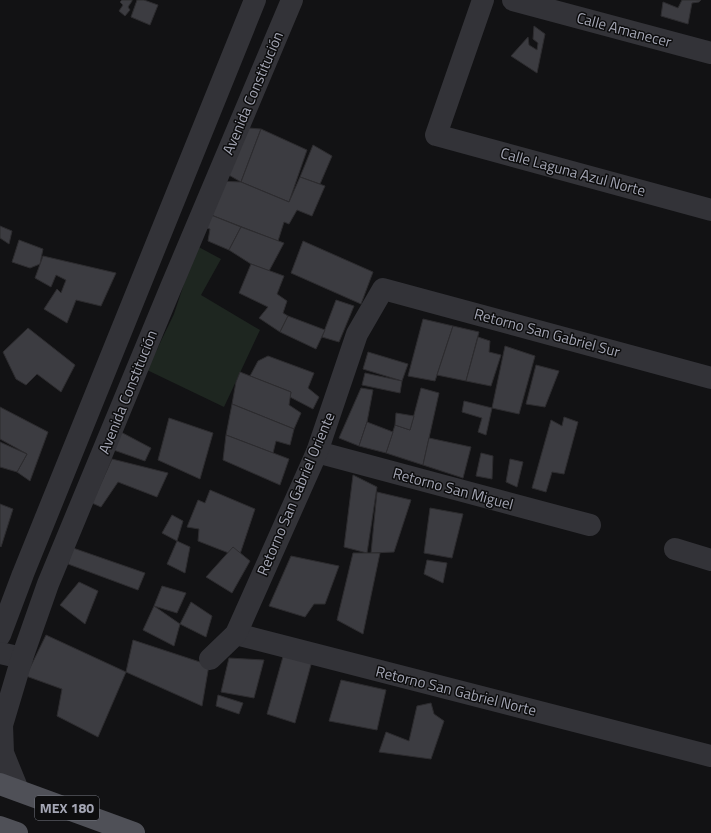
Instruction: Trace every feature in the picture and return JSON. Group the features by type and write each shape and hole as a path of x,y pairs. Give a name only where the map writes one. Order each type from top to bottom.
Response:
{"main road":[{"name":"MEX 180","path":"9,787 134,833"},
{"name":"MEX 180","path":"0,827 17,833"}],"street":[{"name":"Avenida Constitución","path":"0,635 23,574 255,0"},
{"name":"Avenida Constitución","path":"9,787 3,753 2,725 22,658 48,584 292,0"},
{"name":"Calle Laguna Azul Norte","path":"483,0 436,135 711,210"},
{"name":"Calle Amanecer","path":"513,0 711,53"},
{"path":"199,140 229,151"},
{"name":"Retorno San Gabriel Sur","path":"383,289 711,378"},
{"name":"Retorno San Gabriel Oriente","path":"236,634 317,452 357,334 383,289"},
{"name":"Retorno San Miguel","path":"317,452 590,526"},
{"path":"675,549 711,560"},
{"path":"23,574 48,584"},
{"path":"210,659 236,634"},
{"name":"Retorno San Gabriel Norte","path":"236,634 711,756"},
{"path":"0,653 22,658"}],"shaded area":[{"path":"193,244 221,259 201,295 260,330 224,407 147,370 174,314 183,287"}],"building":[{"path":"122,0 132,0 128,7 130,10 125,16 119,11 123,5 120,2"},
{"path":"137,0 144,0 158,5 150,25 131,17"},
{"path":"682,0 701,0 699,2 692,3 688,24 661,16 663,2 678,8"},
{"path":"534,26 545,34 537,73 511,56 528,37 529,45 537,50 538,43 533,39"},
{"path":"249,128 261,129 241,182 227,174"},
{"path":"261,129 307,150 289,202 241,182"},
{"path":"313,145 332,156 320,184 300,177"},
{"path":"300,177 325,186 312,216 297,210 289,224 284,222 278,241 206,213 219,181 241,182 289,202"},
{"path":"206,213 241,227 229,250 208,241 210,229 202,227"},
{"path":"0,226 12,231 9,244 0,238"},
{"path":"241,227 284,243 269,271 251,264 229,250"},
{"path":"19,240 43,249 40,264 30,268 12,262"},
{"path":"303,241 373,272 361,304 291,273"},
{"path":"43,256 116,273 101,306 76,300 67,323 44,309 57,289 61,293 66,280 56,275 51,287 35,278"},
{"path":"251,264 284,276 277,294 287,301 283,313 288,316 280,332 259,318 268,307 239,293"},
{"path":"336,300 354,306 339,342 322,337"},
{"path":"288,316 325,330 316,349 280,332"},
{"path":"423,319 453,326 435,381 408,376"},
{"path":"453,326 479,332 466,381 437,375"},
{"path":"28,328 75,365 61,392 37,374 26,385 16,379 3,352"},
{"path":"478,337 490,341 489,352 501,355 491,386 466,381"},
{"path":"505,346 535,356 519,414 492,408"},
{"path":"368,352 408,364 402,381 363,369"},
{"path":"268,356 314,373 308,388 319,397 313,409 290,397 291,392 250,376 258,361"},
{"path":"536,365 559,371 545,407 526,404"},
{"path":"240,372 291,392 289,405 301,413 294,429 232,404 236,382"},
{"path":"365,373 402,381 400,393 362,385"},
{"path":"361,388 373,390 367,422 359,446 339,438"},
{"path":"421,388 439,393 423,465 386,453 395,425 410,430"},
{"path":"464,401 492,408 486,435 478,432 482,418 462,412"},
{"path":"232,404 294,429 290,445 276,441 273,453 226,435"},
{"path":"0,407 48,432 30,481 17,472 27,454 0,439"},
{"path":"396,413 414,416 410,430 395,425"},
{"path":"564,417 578,422 564,474 552,472 546,492 532,488 551,420 562,426"},
{"path":"169,418 213,433 200,479 158,460"},
{"path":"367,422 393,432 386,453 359,446"},
{"path":"117,430 151,448 145,461 108,448"},
{"path":"226,435 289,459 280,485 223,460"},
{"path":"429,438 471,447 463,478 423,465"},
{"path":"0,442 27,454 17,472 0,467"},
{"path":"481,453 493,456 492,479 476,476"},
{"path":"112,459 168,473 157,497 118,482 101,507 92,503"},
{"path":"510,459 523,462 517,487 506,482"},
{"path":"353,475 377,487 367,553 344,547"},
{"path":"210,490 255,509 239,557 198,541 199,529 187,527 198,500 205,503"},
{"path":"377,492 411,500 394,552 371,553"},
{"path":"0,504 13,509 1,547 0,546"},
{"path":"430,508 463,514 452,558 424,553"},
{"path":"172,515 183,521 177,541 162,533"},
{"path":"177,541 190,547 185,573 167,564"},
{"path":"233,547 250,561 232,593 206,577"},
{"path":"73,548 145,573 138,590 68,564"},
{"path":"353,553 380,553 363,634 337,620"},
{"path":"291,556 339,566 325,604 314,604 305,617 269,606"},
{"path":"427,560 447,563 443,583 424,574"},
{"path":"79,582 98,591 85,624 60,605"},
{"path":"162,586 186,593 177,613 154,606"},
{"path":"191,602 212,616 206,637 180,624"},
{"path":"154,606 180,624 174,646 143,630"},
{"path":"46,635 126,672 98,737 57,716 62,689 26,676"},
{"path":"133,640 209,665 202,706 126,672"},
{"path":"284,653 312,661 295,723 267,714"},
{"path":"229,658 264,660 254,698 221,692"},
{"path":"341,680 386,690 377,730 329,721"},
{"path":"218,695 243,703 239,714 216,706"},
{"path":"431,703 434,714 444,721 431,759 379,752 386,732 409,741 417,706"}]}
